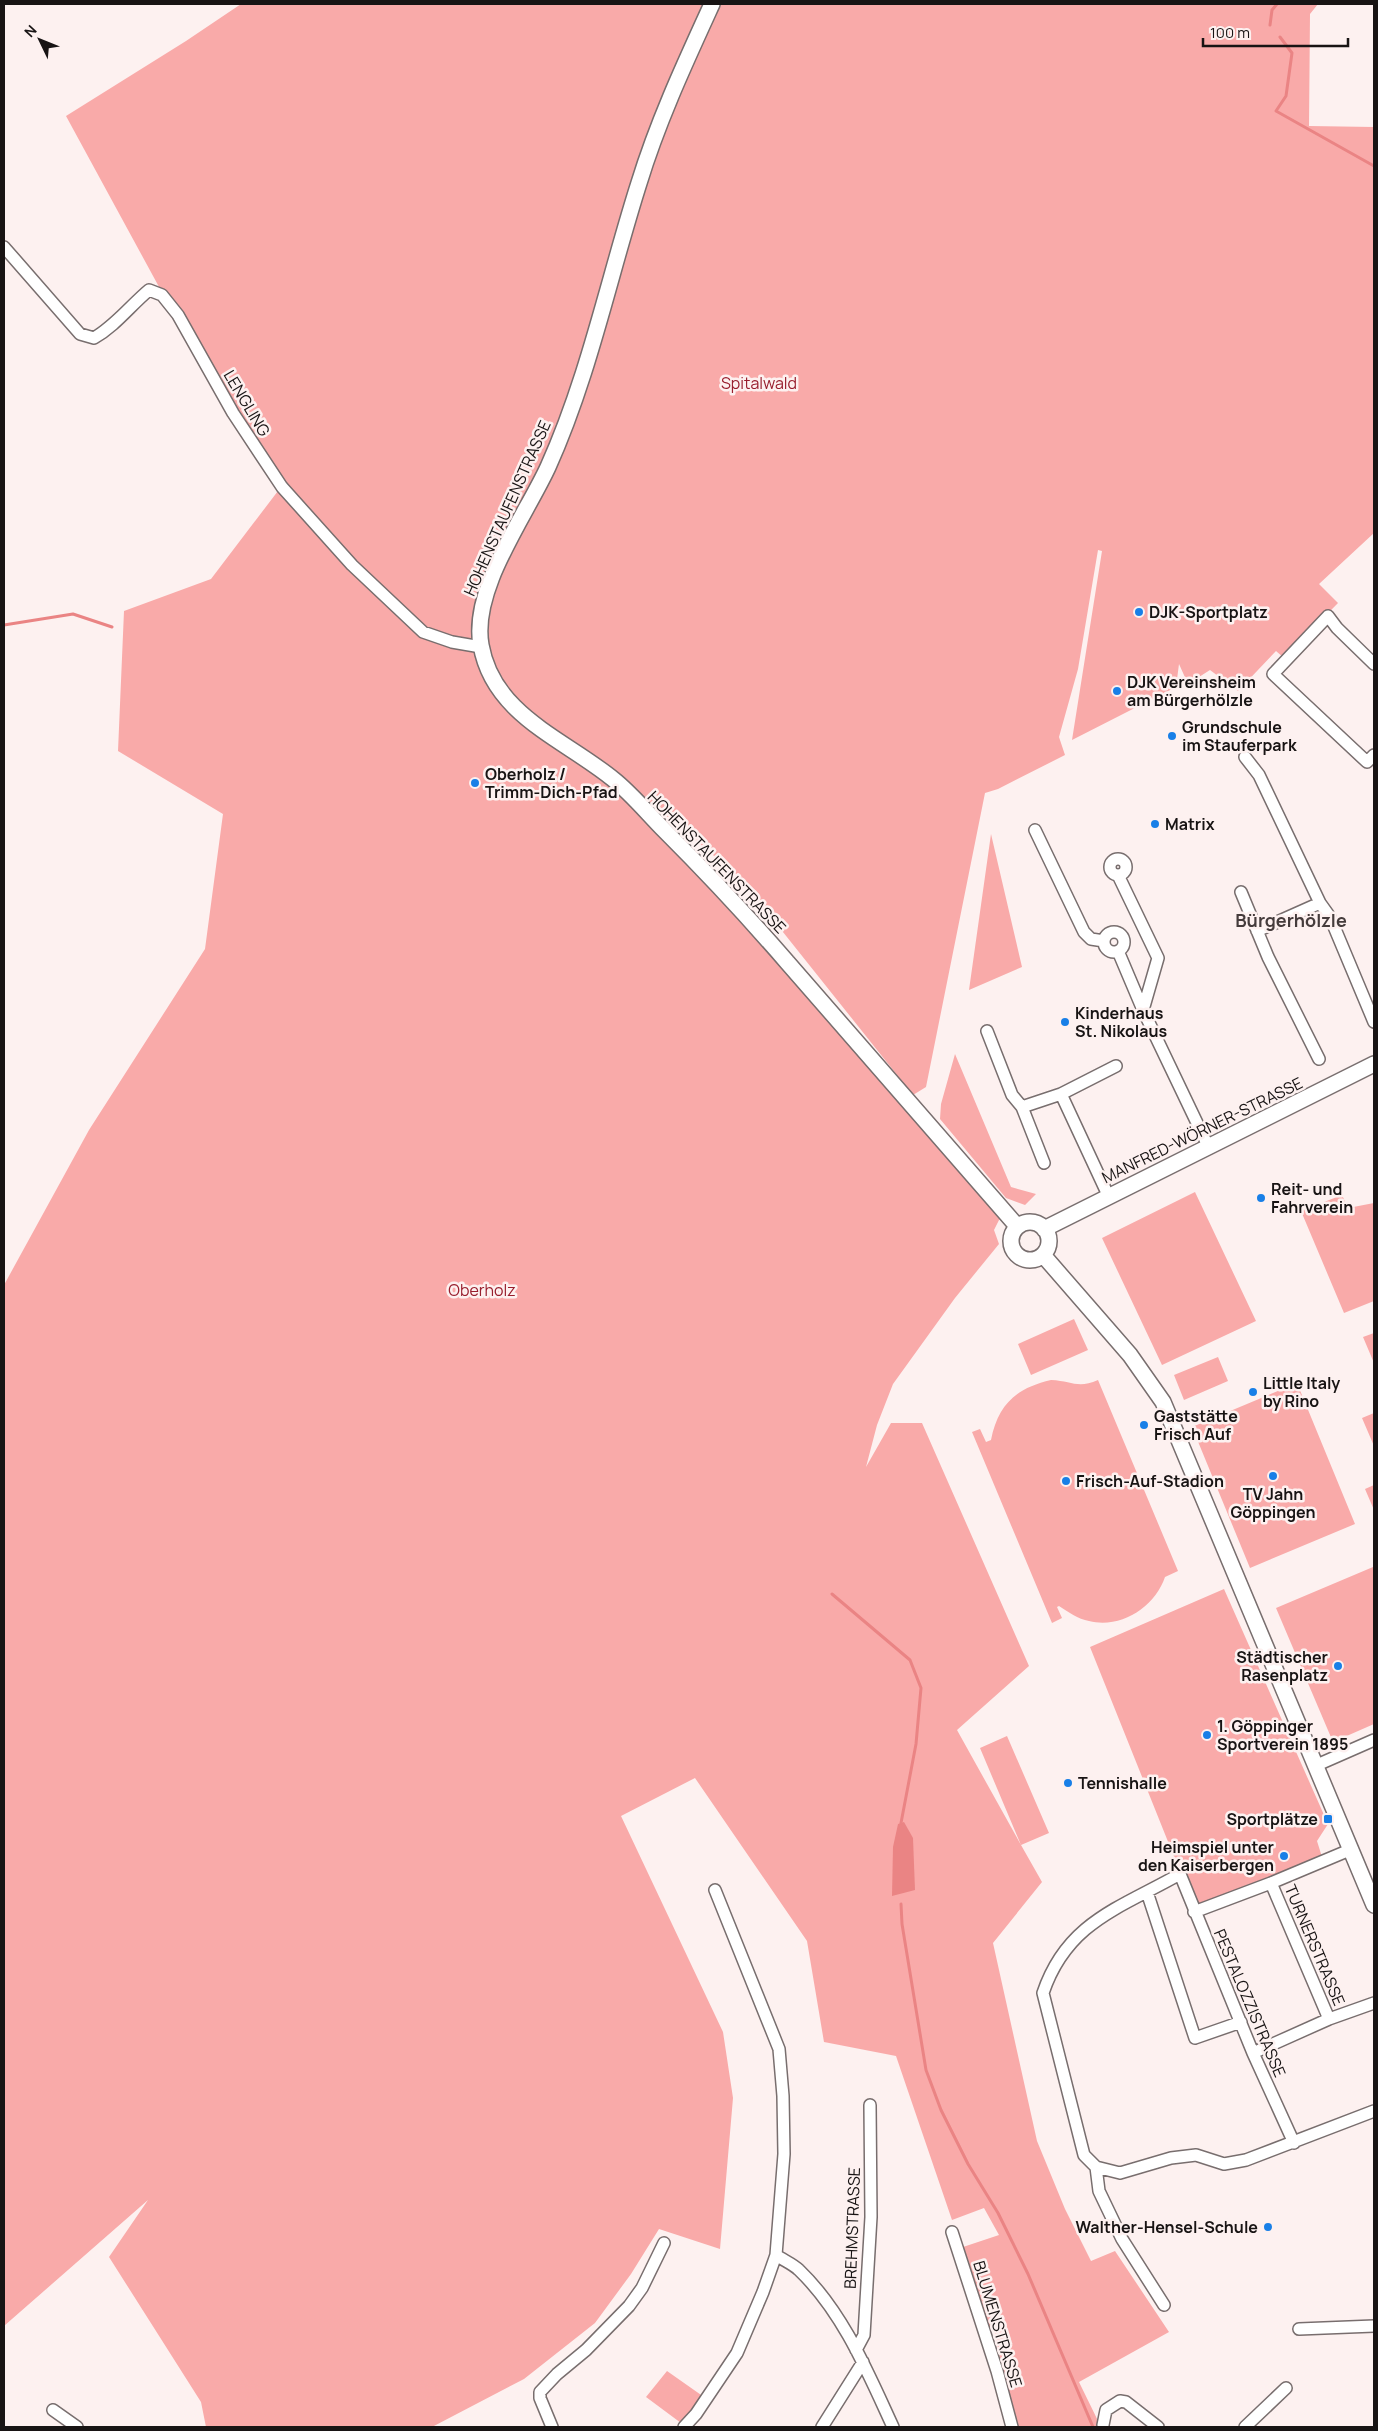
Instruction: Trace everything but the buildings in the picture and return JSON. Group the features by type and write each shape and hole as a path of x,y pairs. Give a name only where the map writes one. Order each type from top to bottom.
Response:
{"main road":[{"name":"HOHENSTAUFENSTRASSE","path":"712,4 669,97 640,180 570,410 548,467 508,544 482,602 479,623 481,647 491,676 505,697 532,725 614,779 730,896 1018,1226"},
{"name":"MANFRED-WÖRNER-STRASSE","path":"1044,1229 1108,1195 1209,1148 1374,1064"},
{"path":"1034,1222 1044,1229 1049,1242 1043,1255 1029,1260 1016,1254 1011,1244 1011,1237 1018,1226 1023,1223 1034,1222"},
{"path":"1043,1255 1130,1355 1163,1402 1317,1765 1374,1905"}],"street":[{"name":"LENGLING","path":"4,247 80,334 94,338 106,331 132,304 149,290 162,296 178,315 232,414 282,488 294,502 352,565 423,632 452,642 481,647"},
{"path":"1374,664 1336,628 1328,616 1273,674 1368,762 1374,755"},
{"path":"1245,757 1259,775 1320,902 1330,917 1374,1022"},
{"path":"1035,830 1084,932 1092,939 1104,941"},
{"path":"1118,875 1158,958 1143,1010"},
{"path":"1241,892 1257,931 1318,1059"},
{"path":"1257,931 1320,902"},
{"path":"1110,933 1120,934 1124,943 1118,951 1112,952 1107,949 1104,941 1110,933"},
{"path":"1118,951 1143,1010 1209,1148"},
{"path":"987,1031 1012,1095 1022,1107 1044,1163"},
{"path":"1022,1107 1061,1094 1116,1066"},
{"path":"1061,1094 1108,1195"},
{"path":"1317,1765 1374,1740"},
{"name":"TURNERSTRASSE","path":"1194,1912 1271,1883 1352,1849"},
{"name":"PESTALOZZISTRASSE","path":"1147,1892 1180,1874 1253,2053 1294,2143"},
{"name":"TURNERSTRASSE","path":"1271,1883 1329,2019"},
{"path":"684,2427 696,2414 737,2353 776,2255 784,2154 784,2096 779,2049 715,1890"},
{"path":"1241,2022 1195,2038 1147,1892 1107,1911 1073,1939 1050,1972 1043,1993 1084,2156 1096,2168 1120,2173 1171,2158 1196,2154 1224,2164 1246,2160 1374,2111"},
{"path":"1253,2053 1329,2019 1374,2003"},
{"name":"BREHMSTRASSE","path":"856,2350 864,2335 871,2217 870,2105"},
{"path":"1096,2168 1099,2191 1122,2239 1164,2305"},
{"name":"BLUMENSTRASSE","path":"952,2232 997,2371 1012,2427"},
{"path":"552,2427 540,2398 540,2392 552,2379 586,2350 629,2306 642,2288 664,2243"},
{"path":"776,2255 798,2268 830,2305 863,2362 894,2427"},
{"path":"1299,2329 1374,2326"},
{"path":"822,2427 863,2362"},
{"path":"1245,2427 1286,2388"},
{"path":"1103,2425 1106,2410 1120,2401 1126,2402 1158,2427"},
{"path":"53,2410 77,2427"}],"green space":[{"path":"241,4 1318,4 1310,14 1309,126 1374,127 1374,533 1319,584 1338,603 1284,658 1276,651 1238,691 1210,670 1188,684 1179,664 1176,687 1072,740 1102,551 1098,550 1078,669 1059,737 1065,755 998,789 985,793 926,1087 913,1095 739,877 617,774 525,713 511,698 496,672 486,646 470,646 475,647 484,675 500,699 519,721 622,792 731,904 1000,1218 994,1230 999,1244 955,1298 893,1384 877,1425 866,1467 891,1423 922,1423 1029,1666 957,1730 1042,1882 993,1943 1037,2141 1065,2209 1091,2261 1115,2251 1169,2332 1079,2382 1101,2427 1017,2427 998,2363 1001,2363 994,2329 987,2331 960,2248 999,2235 984,2208 952,2220 896,2056 824,2042 807,1941 695,1778 621,1816 723,2032 733,2098 720,2249 659,2229 631,2274 595,2323 524,2379 432,2427 206,2427 201,2402 109,2257 148,2200 4,2326 4,1285 89,1130 205,949 223,814 118,751 124,611 211,579 281,487 226,410 66,116 186,41"},
{"path":"991,834 1022,967 969,990"},
{"path":"955,1054 1011,1187 1036,1194 1025,1205 1006,1198 940,1119 941,1104"},
{"path":"1195,1192 1256,1321 1162,1365 1102,1238"},
{"path":"1342,1195 1348,1208 1374,1203 1374,1301 1344,1313 1301,1211"},
{"path":"1074,1319 1088,1350 1031,1375 1018,1344"},
{"path":"1374,1333 1374,1363 1363,1337"},
{"path":"1218,1357 1228,1381 1184,1400 1174,1375"},
{"name":"Frisch-Auf-Stadion","path":"1051,1380 1085,1384 1098,1380 1178,1571 1165,1577 1160,1588 1145,1606 1124,1619 1101,1623 1089,1621 1077,1617 1059,1606 1057,1607 1062,1618 1052,1623 972,1432 980,1429 986,1442 991,1440 998,1417 1010,1400 1028,1388"},
{"name":"TV Jahn Göppingen","path":"1297,1383 1355,1524 1250,1568 1192,1427"},
{"path":"1374,1413 1374,1446 1362,1418"},
{"path":"1374,1485 1374,1510 1365,1489"},
{"name":"Städtischer Rasenplatz","path":"1373,1567 1374,1724 1333,1742 1276,1608"},
{"name":"1. Göppinger Sportverein 1895","path":"1224,1589 1328,1824 1317,1841 1322,1857 1195,1909 1090,1647"},
{"path":"1007,1736 1049,1833 1021,1845 980,1748"},
{"path":"667,2371 704,2397 681,2423 646,2397"}],"shaded area":[{"path":"904,1822 913,1838 915,1890 892,1896 893,1847 898,1824"}],"waterway":[{"path":"1270,25 1272,10 1277,4"},
{"path":"1280,37 1292,53 1286,96 1276,111 1374,166"},
{"path":"4,625 73,614 112,627"},
{"path":"832,1594 910,1660 921,1688 916,1744 901,1823"},
{"path":"901,1904 902,1924 926,2070 941,2110 968,2164 998,2213 1028,2274 1093,2427"}],"place":[{"name":"DJK-Sportplatz","path":"1139,612"},
{"name":"DJK Vereinsheim am Bürgerhölzle","path":"1117,691"},
{"name":"Grundschule im Stauferpark","path":"1172,736"},
{"name":"Oberholz / Trimm-Dich-Pfad","path":"475,783"},
{"name":"Matrix","path":"1155,824"},
{"name":"Kinderhaus St. Nikolaus","path":"1065,1022"},
{"name":"Reit- und Fahrverein","path":"1261,1198"},
{"name":"Little Italy by Rino","path":"1253,1392"},
{"name":"Gaststätte Frisch Auf","path":"1144,1425"},
{"name":"TV Jahn Göppingen","path":"1273,1476"},
{"name":"Frisch-Auf-Stadion","path":"1066,1481"},
{"name":"Städtischer Rasenplatz","path":"1338,1666"},
{"name":"1. Göppinger Sportverein 1895","path":"1207,1735"},
{"name":"Tennishalle","path":"1068,1783"},
{"name":"Sportplätze","path":"1328,1819"},
{"name":"Heimspiel unter den Kaiserbergen","path":"1284,1856"},
{"name":"Walther-Hensel-Schule","path":"1268,2227"}],"district":[{"name":"Bürgerhölzle","path":"1291,921"}],"park label":[{"name":"Spitalwald","path":"759,383"},
{"name":"Oberholz","path":"482,1290"}]}
